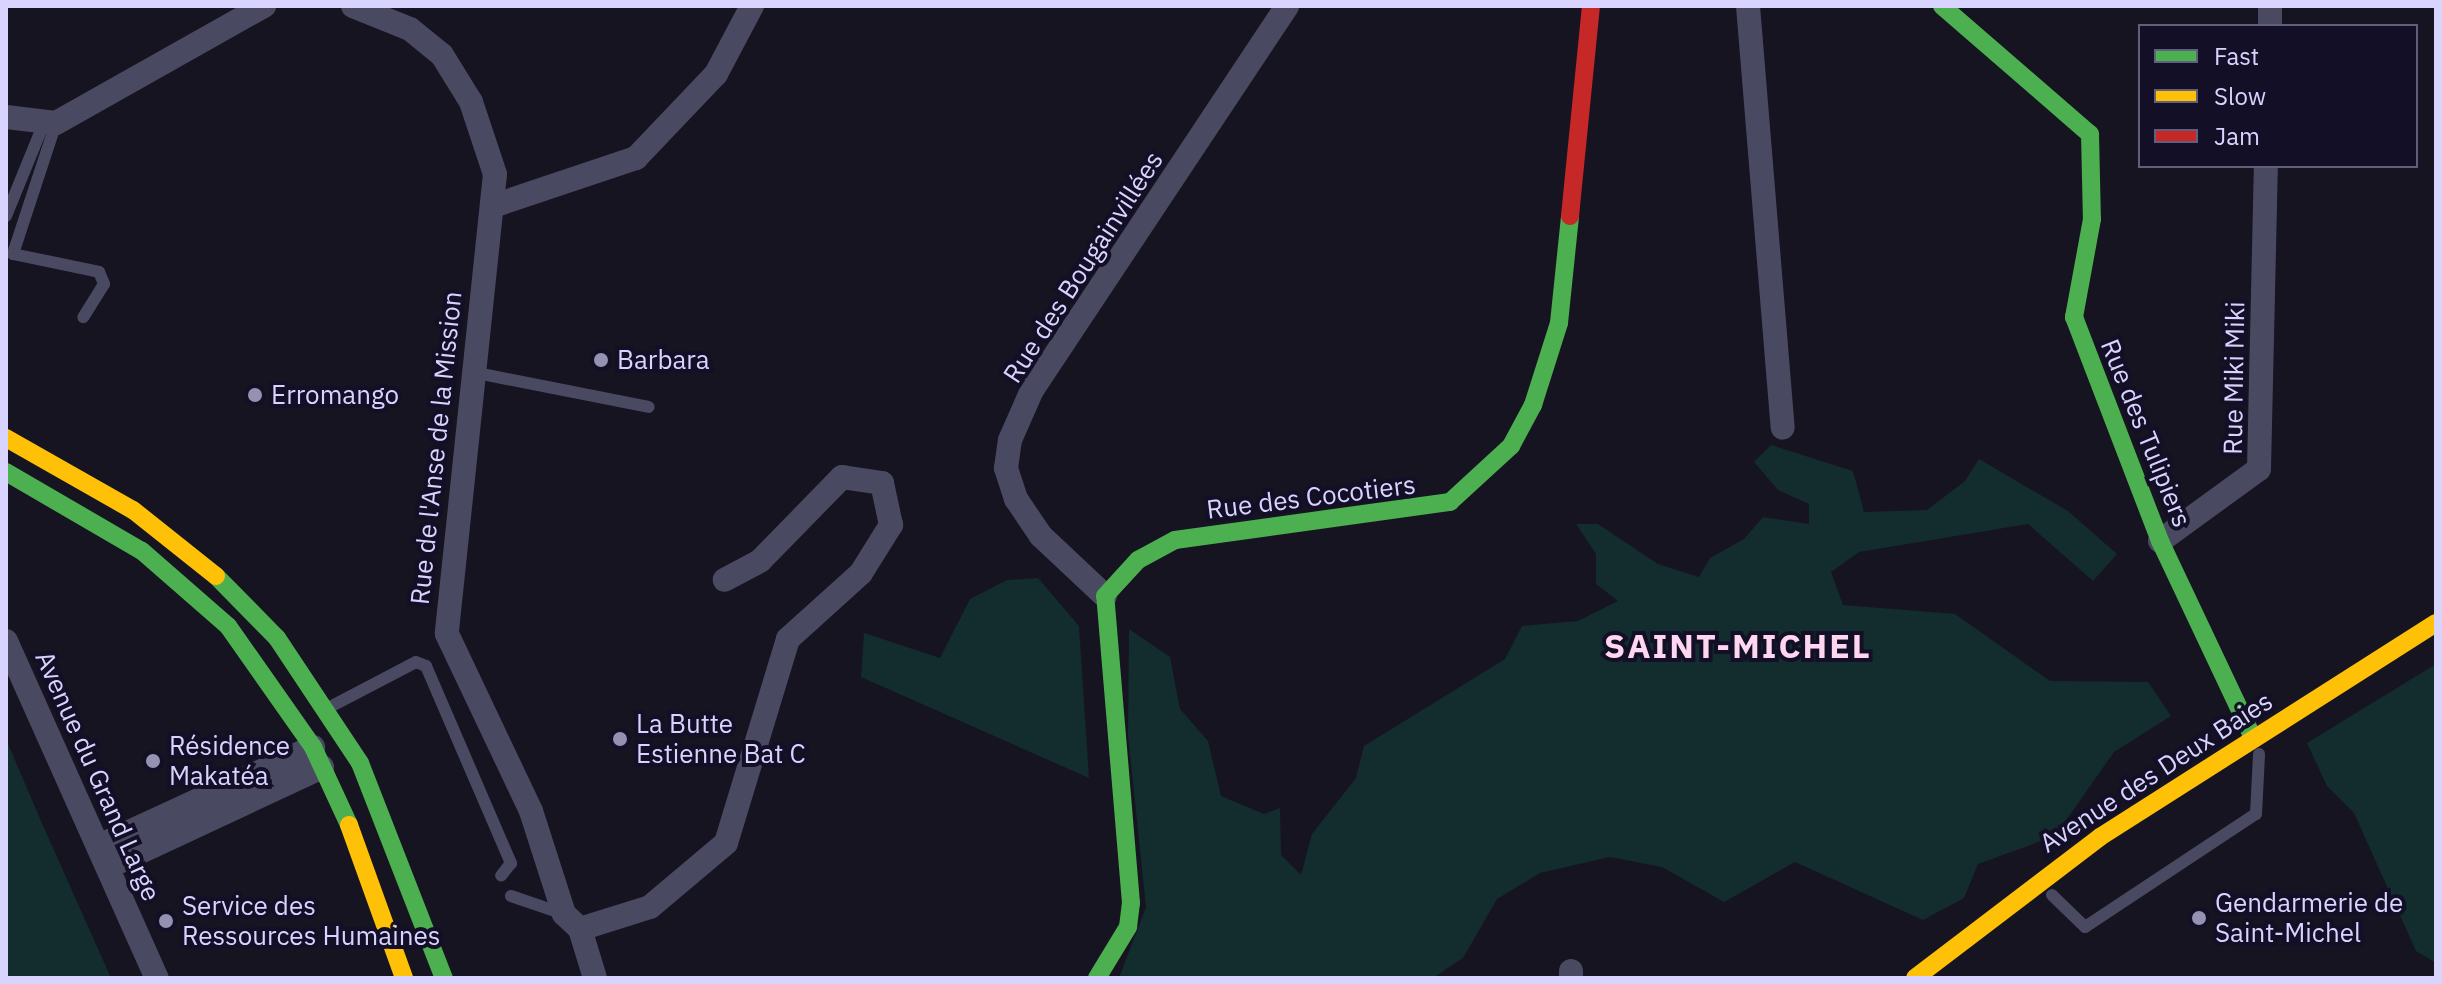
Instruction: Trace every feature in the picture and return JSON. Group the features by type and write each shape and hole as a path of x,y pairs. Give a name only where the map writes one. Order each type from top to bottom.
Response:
{"main road":[{"name":"Rue des Cocotiers","path":"1105,596 1138,560 1175,540 1418,512 1450,502 1511,446 1533,405 1559,323 1591,6"},
{"name":"Rue des Tulipiers","path":"1942,6 2090,134 2092,219 2074,317 2160,541 2256,746"},
{"path":"6,438 133,510 206,566 277,638 328,708 413,883 444,978"},
{"path":"6,474 76,508 183,584 265,670 318,757 404,978"},
{"path":"1097,978 1128,927 1131,903 1105,596"},
{"name":"Avenue des Deux Baies","path":"1944,978 2052,895 2113,856 2256,746 2436,623"},
{"name":"Avenue des Deux Baies","path":"1915,978 2100,837 2256,746 2436,649"}],"street":[{"path":"6,117 50,123 264,6"},
{"name":"Rue de l'Anse de la Mission","path":"353,6 423,37 451,67 487,145 496,205 472,372 447,634 531,811 595,978"},
{"path":"496,205 636,158 716,74 752,6"},
{"name":"Rue des Bougainvillées","path":"1105,596 1026,515 1008,481 1010,440 1032,390 1287,6"},
{"path":"1748,6 1783,428"},
{"name":"Rue Miki Miki","path":"2160,541 2259,469 2266,168"},
{"path":"572,922 650,907 726,843 788,639 861,573 891,525 882,483 842,477 760,561 725,580"},
{"name":"Avenue du Grand Large","path":"6,641 157,978"},
{"path":"104,856 318,757"}],"lane":[{"path":"6,216 50,123"},
{"path":"50,123 13,254 99,272 104,284 83,317"},
{"path":"472,372 649,407"},
{"path":"328,708 416,662 426,666 511,863 501,876"},
{"path":"2052,895 2085,927 2256,814 2256,746"},
{"path":"511,896 572,922"}],"green space":[{"path":"1771,445 1853,471 1864,512 1927,510 1965,481 1979,459 2068,511 2117,554 2093,581 2028,524 1859,552 1831,572 1843,605 1955,614 2050,681 2148,682 2171,716 2114,752 2055,836 1978,864 1964,898 1923,920 1795,862 1724,902 1662,867 1610,857 1540,873 1497,899 1463,958 1433,978 1119,978 1146,907 1128,735 1129,629 1170,657 1180,709 1208,741 1221,796 1264,814 1280,808 1281,855 1301,875 1312,834 1356,778 1364,746 1505,659 1522,626 1578,621 1618,601 1596,584 1596,554 1576,524 1598,524 1658,564 1699,577 1710,558 1744,539 1763,517 1809,524 1809,504 1778,490 1754,462"},
{"path":"1038,578 1079,626 1089,778 861,677 864,633 940,658 970,599 1007,580"},
{"path":"2436,664 2436,963 2416,951 2354,813 2327,786 2307,743"},
{"path":"6,739 41,821 111,978 6,978"}],"traffic: fast":[{"path":"1942,6 2090,134 2092,219 2074,317 2160,541 2253,738"},
{"path":"1097,978 1128,927 1131,903 1105,596 1138,560 1175,540 1450,502 1511,446 1533,405 1559,323 1570,216"},
{"path":"6,472 142,551 228,626 313,747 349,825"},
{"path":"216,576 277,638 360,763 444,978"}],"traffic: slow":[{"path":"6,438 133,510 216,576"},
{"path":"1915,978 2100,837 2436,623"},
{"path":"349,825 404,978"}],"traffic: jam":[{"path":"1570,216 1591,6"}],"place":[{"name":"Barbara","path":"601,360"},
{"name":"Erromango","path":"255,395"},
{"name":"La Butte Estienne Bat C","path":"620,739"},
{"name":"Résidence Makatéa","path":"153,761"},
{"name":"Gendarmerie de Saint-Michel","path":"2199,918"},
{"name":"Service des Ressources Humaines","path":"166,921"}],"district":[{"name":"SAINT-MICHEL","path":"1738,646"}]}
